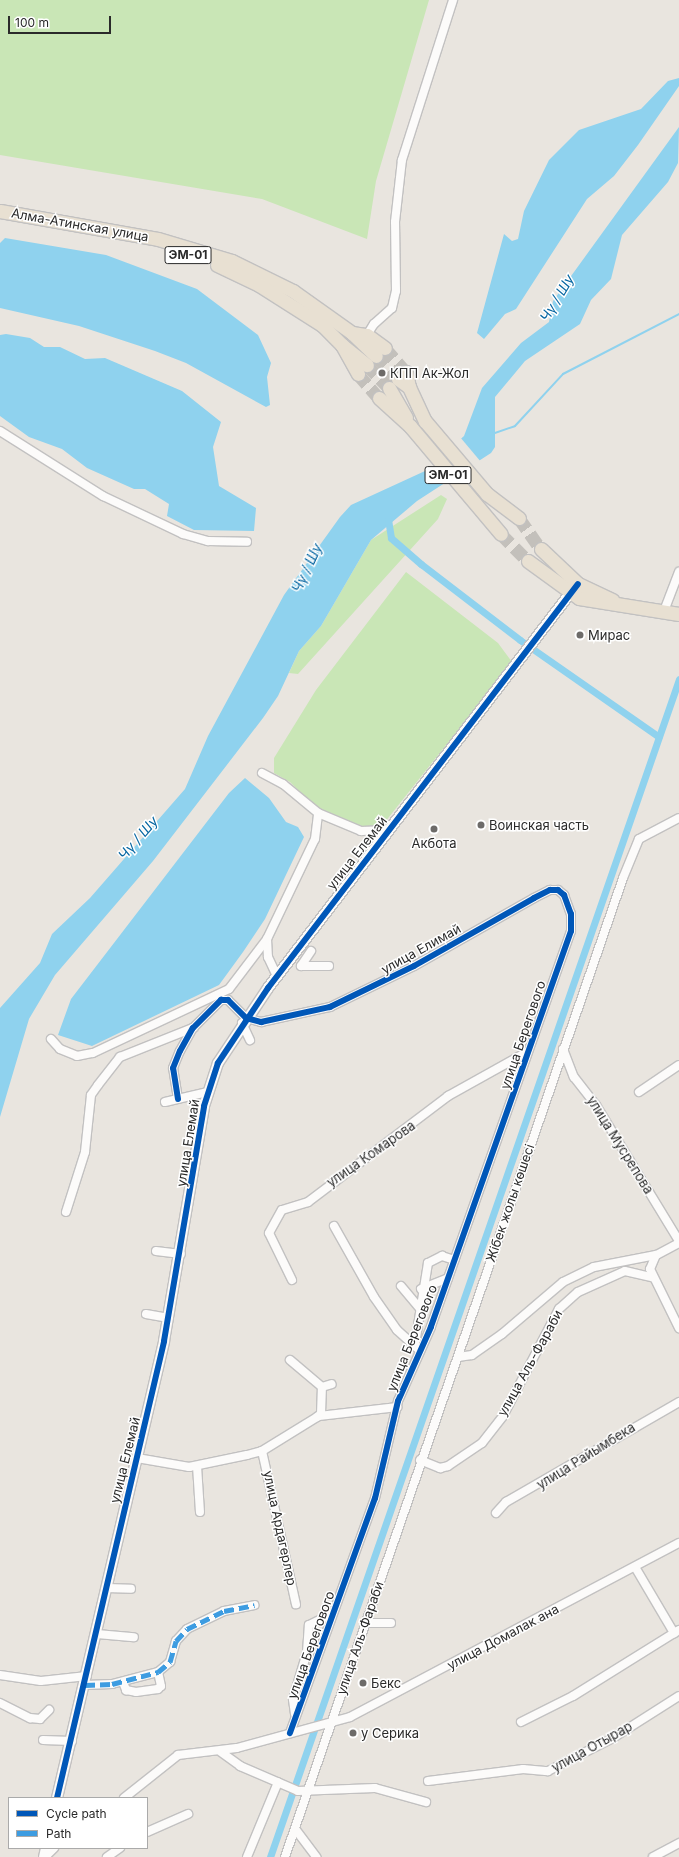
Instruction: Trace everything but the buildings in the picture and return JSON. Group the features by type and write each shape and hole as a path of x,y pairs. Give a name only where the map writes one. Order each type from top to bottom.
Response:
{"highway":[{"name":"Алма-Атинская улица","path":"0,211 198,249 265,275 313,316 339,343 371,361"},
{"name":"Алма-Атинская улица","path":"0,219 196,257 259,285 313,316 352,333 367,335 371,361"},
{"name":"Алма-Атинская улица","path":"352,333 371,361"},
{"name":"ЭМ-01","path":"410,426 403,384 415,407 487,494 519,518"},
{"name":"ЭМ-01","path":"379,398 410,426 422,443 474,506 501,534"},
{"path":"541,549 574,589"},
{"path":"528,561 574,589 630,607 679,614"}],"street":[{"path":"367,335 374,324 389,313 393,303 395,222 402,160 453,0"},
{"path":"0,431 103,496 183,534 208,541 247,542"},
{"path":"664,612 679,572"},
{"name":"улица Елемай","path":"57,1797 97,1634 106,1588 169,1318 181,1254 207,1092 218,1063 244,1021 277,976 574,589"},
{"path":"262,773 283,784 318,813 361,831 389,830"},
{"path":"51,1039 60,1049 77,1056 93,1052 228,989 257,954 267,939 315,839 318,813"},
{"name":"Жібек жолы көшесі","path":"458,1357 563,1049 640,839 679,818"},
{"name":"улица Елимай","path":"244,1021 277,1020 330,1006 414,966 550,890 558,890 564,895 571,914 571,931"},
{"name":"улица Берегового","path":"295,1714 303,1702 332,1614 375,1498 397,1407 448,1278 571,931"},
{"path":"267,939 270,965"},
{"path":"311,951 301,966 329,966"},
{"path":"257,954 270,965 277,976"},
{"path":"178,1099 172,1068 193,1028 221,1000 228,1000 244,1021 250,1040"},
{"path":"66,1212 85,1152 91,1095 120,1057 193,1028"},
{"name":"улица Мусрепова","path":"563,1049 574,1077 604,1117 679,1242"},
{"name":"улица Комарова","path":"292,1280 269,1233 282,1210 308,1202 448,1096 528,1052"},
{"path":"639,1092 679,1065"},
{"path":"165,1102 207,1092"},
{"name":"улица Берегового","path":"334,1226 374,1297 397,1330 420,1351"},
{"name":"улица Аль-Фараби","path":"285,1857 296,1830 309,1790 327,1725 365,1624 420,1460 458,1357 472,1355 502,1334 563,1282 594,1267 656,1255 679,1242"},
{"path":"156,1252 181,1254"},
{"path":"656,1255 651,1276 679,1328"},
{"path":"414,1344 420,1309 421,1289 428,1263 442,1256 454,1260"},
{"name":"улица Аль-Фараби","path":"420,1460 440,1468 448,1466 482,1443 503,1416 559,1309 578,1292 625,1271 651,1276"},
{"path":"421,1289 448,1278"},
{"path":"401,1286 420,1309"},
{"path":"146,1314 169,1318"},
{"path":"290,1360 322,1387"},
{"path":"322,1387 332,1384"},
{"path":"319,1416 322,1387"},
{"name":"улица Райымбека","path":"496,1512 506,1502 679,1402"},
{"path":"137,1458 177,1467 197,1466 262,1451 319,1416 397,1407"},
{"name":"улица Ардагерлер","path":"262,1451 296,1604"},
{"path":"197,1466 200,1512"},
{"name":"улица Домалак ана","path":"290,1733 327,1725 385,1700 679,1543"},
{"path":"521,1722 579,1692 676,1631 634,1567"},
{"path":"106,1588 131,1589"},
{"path":"0,1675 41,1681 86,1680 123,1682 158,1672 170,1662 176,1641 187,1629 224,1611 254,1605"},
{"name":"улица Берегового","path":"290,1733 295,1714 294,1700 307,1652 306,1624 332,1614"},
{"path":"365,1624 391,1623"},
{"path":"97,1634 134,1637"},
{"path":"123,1682 126,1690 136,1692 158,1689 161,1686 158,1672"},
{"name":"улица Отырар","path":"428,1781 523,1769 548,1771 613,1738 679,1696"},
{"path":"0,1703 30,1718 40,1719 49,1710"},
{"path":"125,1797 178,1755 189,1751 221,1752 290,1733"},
{"path":"43,1740 72,1741"},
{"path":"221,1752 240,1766 298,1791 375,1788 426,1802"},
{"path":"247,1857 280,1784"},
{"path":"148,1832 188,1814"},
{"path":"296,1830 316,1857"},
{"path":"653,1857 668,1854 679,1843"},
{"path":"44,1857 53,1849"},
{"path":"107,1857 119,1849"}],"green space":[{"path":"0,0 429,0 376,181 367,239 262,199 0,155"},
{"path":"441,495 447,499 438,519 298,674 289,673 299,651 321,626 371,540"},
{"path":"406,572 498,643 512,662 381,827 372,831 320,812 290,782 274,773 274,758 316,690"}],"water":[{"path":"679,78 679,86 638,145 614,176 587,199 516,309 505,314 484,339 477,333 504,234 512,241 518,239 524,211 549,160 579,130 641,109 668,81"},
{"name":"Чү / Шу","path":"679,127 678,163 668,182 622,235 611,279 591,300 580,324 525,361 495,397 495,447 491,453 417,501 371,540 321,626 299,651 278,696 263,718 153,861 55,975 29,1019 0,1117 0,1008 40,963 52,934 90,898 185,789 208,736 284,595 340,517 351,505 425,471 464,436 482,388 521,343 549,322 553,301"},
{"path":"5,238 106,255 197,289 258,335 271,363 267,377 270,405 266,407 186,363 155,351 79,326 0,308 0,243"},
{"path":"6,334 30,338 44,347 60,347 85,359 105,358 182,391 221,422 213,447 219,486 256,508 254,531 194,530 167,516 169,504 145,489 134,489 87,468 62,449 29,437 0,416 0,335"},
{"path":"245,778 269,798 286,822 298,827 304,837 265,919 219,985 92,1046 58,1035 71,999 229,793"}],"pier":[{"path":"460,437 481,462 448,490 427,465"}],"waterway":[{"path":"492,434 515,426 563,374 679,314"},
{"path":"388,519 391,538 421,564 520,640 659,737"},
{"path":"270,1857 679,679"}],"tunnel":[{"path":"385,348 406,372"},
{"path":"376,356 398,379"},
{"path":"367,365 389,388"},
{"path":"358,374 379,398"},
{"path":"519,518 541,549"},
{"path":"501,534 528,561"}],"marked path":[{"path":"85,1685 112,1684 158,1672 170,1662 176,1641 187,1629 224,1611 254,1605"}],"cycle path":[{"path":"57,1797 164,1341 204,1106 218,1063 268,988 578,584"},
{"path":"178,1099 173,1068 180,1051 193,1028 221,1000 228,1000 246,1018 261,1022 330,1007 414,966 550,890 558,890 564,895 571,914 571,931 431,1327 398,1401 375,1498 290,1733"}],"place":[{"name":"КПП Ак-Жол","path":"382,373"},
{"name":"Мирас","path":"580,635"},
{"name":"Воинская часть","path":"481,825"},
{"name":"Акбота","path":"434,829"},
{"name":"Бекс","path":"363,1683"},
{"name":"у Серика","path":"353,1733"}]}
